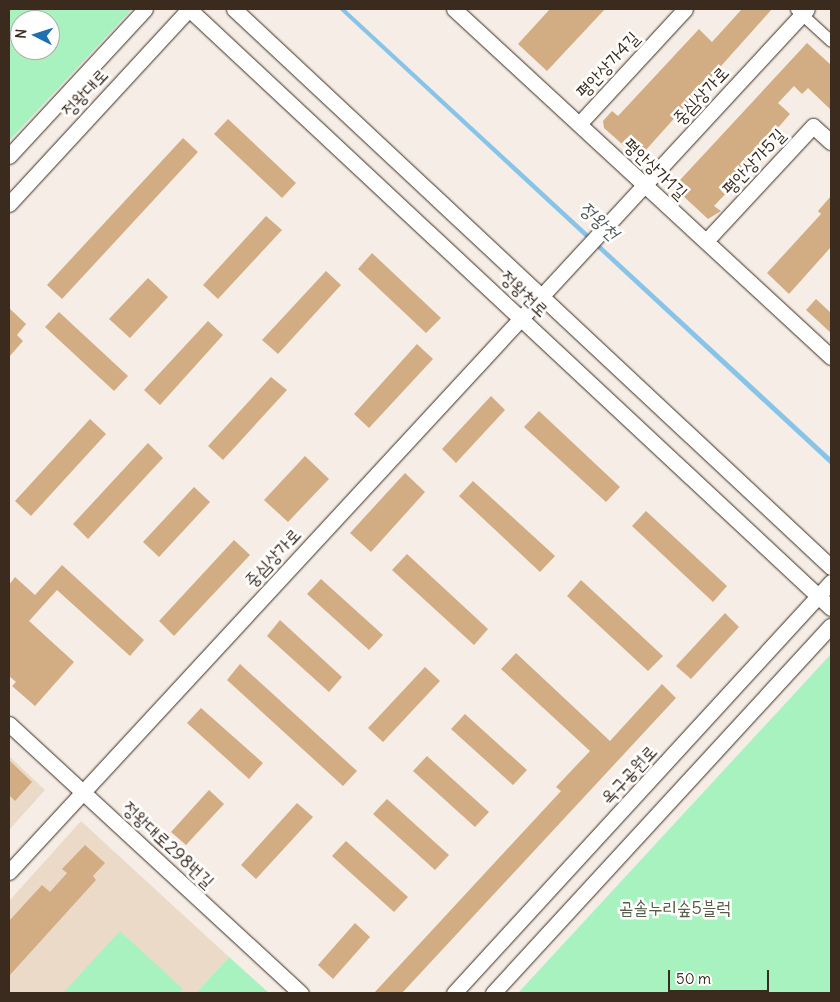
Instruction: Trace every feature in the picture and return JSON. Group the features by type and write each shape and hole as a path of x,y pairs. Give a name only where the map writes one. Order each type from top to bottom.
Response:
{"street":[{"name":"정왕대로","path":"9,156 145,9"},
{"name":"정왕대로","path":"9,204 189,9"},
{"name":"정왕천로","path":"189,9 831,608"},
{"name":"정왕천로","path":"234,9 831,567"},
{"name":"평안상가1길","path":"454,9 831,356"},
{"name":"평안상가4길","path":"579,124 685,9"},
{"name":"중심상가로","path":"9,872 623,208 802,11"},
{"path":"802,11 831,41"},
{"name":"평안상가5길","path":"706,241 813,126 831,142"},
{"name":"옥구공원로","path":"454,993 831,582"},
{"path":"493,993 831,626"},
{"name":"정왕대로298번길","path":"9,724 301,993"}],"shaded area":[{"path":"9,756 45,790 9,830"},
{"path":"81,821 229,957 196,993 9,993 9,901"}],"green space":[{"path":"9,9 132,9 9,141"},
{"name":"곰솔누리숲5블럭","path":"831,654 831,993 518,993"},
{"path":"120,931 183,989 179,993 63,993"},
{"path":"229,957 269,993 196,993"}],"water":[{"path":"339,9 345,9 831,458 831,465"}],"building":[{"path":"550,9 605,9 547,71 518,44"},
{"path":"742,9 772,9 645,151 631,152 604,128 603,121 612,111 618,116 699,29 712,42"},
{"path":"807,43 831,65 831,110 808,88 802,94 794,86 778,103 790,114 727,186 730,189 714,206 721,211 708,219 681,194 680,180"},
{"path":"228,119 296,183 282,198 214,134"},
{"path":"183,138 198,152 62,299 47,285"},
{"path":"831,196 831,247 789,294 767,273 821,214 818,211"},
{"path":"266,216 282,230 218,299 203,285"},
{"path":"372,253 441,318 426,333 358,269"},
{"path":"326,271 341,285 278,354 262,340"},
{"path":"148,278 168,297 130,338 109,319"},
{"path":"816,299 831,313 831,333 806,310"},
{"path":"9,308 26,324 17,335 23,341 9,357"},
{"path":"59,312 128,376 114,391 45,327"},
{"path":"208,321 223,335 160,405 144,390"},
{"path":"417,344 433,359 369,428 354,414"},
{"path":"271,377 287,390 223,460 208,446"},
{"path":"491,396 505,410 456,463 442,449"},
{"path":"539,411 620,487 606,502 524,427"},
{"path":"90,419 106,434 31,516 15,501"},
{"path":"148,443 163,458 88,539 73,524"},
{"path":"305,456 329,479 288,522 264,500"},
{"path":"405,473 425,492 371,552 350,533"},
{"path":"473,481 555,556 540,572 459,496"},
{"path":"194,487 210,502 159,557 143,542"},
{"path":"646,511 727,586 713,602 632,526"},
{"path":"234,540 250,555 174,636 159,621"},
{"path":"407,554 488,629 474,645 392,570"},
{"path":"62,565 144,640 130,656 57,590 29,621 74,662 35,706 12,686 16,682 9,676 9,585 15,577 35,595"},
{"path":"321,579 383,635 369,650 307,594"},
{"path":"581,580 663,656 648,671 567,596"},
{"path":"725,613 739,627 691,679 676,666"},
{"path":"280,620 342,677 329,692 267,636"},
{"path":"516,653 610,741 662,684 676,698 402,993 374,993 561,791 556,787 590,751 501,669"},
{"path":"240,664 357,771 343,786 227,680"},
{"path":"425,667 440,681 383,742 368,728"},
{"path":"201,708 263,763 249,779 187,723"},
{"path":"465,714 527,770 513,785 451,729"},
{"path":"427,756 489,812 475,827 413,771"},
{"path":"9,760 32,782 15,801 9,795"},
{"path":"209,790 224,804 186,845 171,832"},
{"path":"387,799 449,855 435,870 373,814"},
{"path":"297,803 313,817 256,879 241,865"},
{"path":"346,841 408,897 394,912 332,856"},
{"path":"85,845 105,863 93,876 96,880 9,976 9,921 42,885 50,892 67,873 62,869"},
{"path":"355,923 370,937 333,979 318,965"}],"water label":[{"name":"정왕천","path":"599,221"}]}
